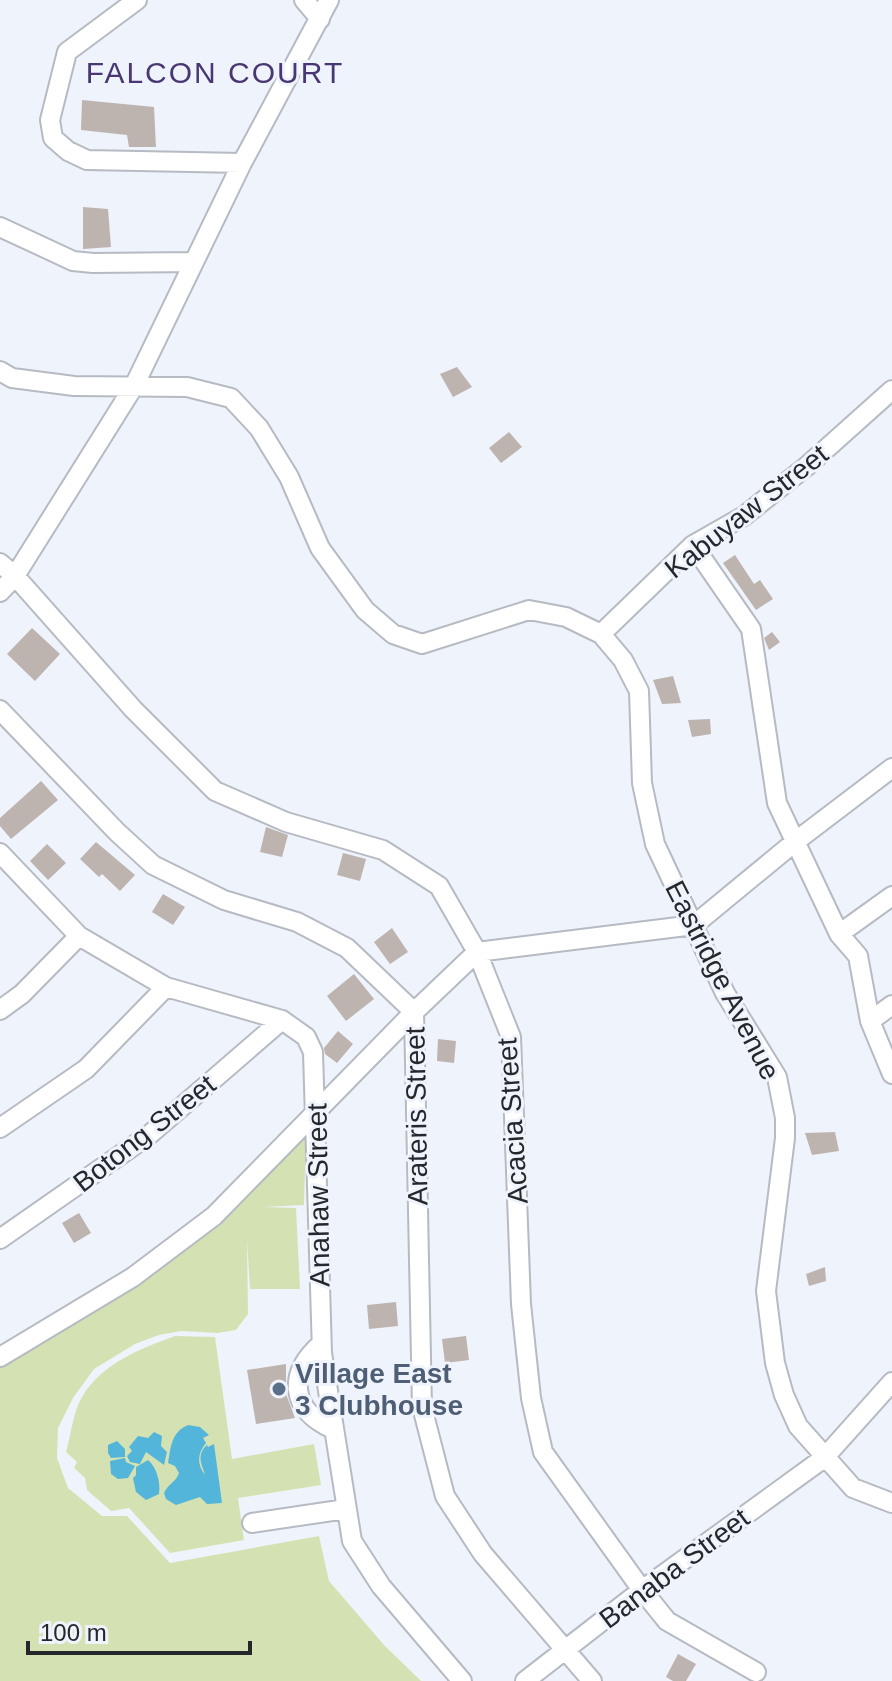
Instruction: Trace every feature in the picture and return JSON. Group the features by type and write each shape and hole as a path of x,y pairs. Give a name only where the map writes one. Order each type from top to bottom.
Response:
{"street":[{"path":"137,0 67,52 50,120 53,138 68,151 87,160 242,163"},
{"path":"304,0 320,19"},
{"path":"0,592 15,576 134,386 242,163 329,0"},
{"path":"0,227 73,261 194,262"},
{"name":"Eastridge Avenue","path":"0,371 12,378 74,386 187,387 231,398 259,428 289,477 320,548 365,610 393,634 422,644 449,638 495,619 529,610 566,617 601,634 623,660 639,691 642,783 655,844 725,993 777,1077 785,1118 785,1138 766,1291 770,1329 784,1395 798,1426 853,1488 892,1503"},
{"name":"Kabuyaw Street","path":"601,634 693,545 744,516 807,466 892,390"},
{"path":"693,545 751,629 777,803 839,934 858,956 870,1021 892,1074"},
{"name":"Acacia Street","path":"0,563 133,709 215,791 286,822 383,850 439,886 477,952 511,1037 521,1304 531,1398 543,1452 667,1621 756,1672"},
{"name":"Arateris Street","path":"0,710 117,832 153,865 224,900 297,922 347,948 414,1012 422,1407 445,1496 483,1554 592,1681"},
{"path":"0,1357 133,1277 214,1216 477,952 694,925 796,841 892,768"},
{"name":"Anahaw Street","path":"4,866 79,936 166,987 282,1020 306,1037 313,1052 316,1113 321,1344 352,1541 381,1586 462,1681"},
{"path":"839,934 892,896"},
{"path":"0,1010 22,994 79,936"},
{"path":"0,1128 86,1069 166,987"},
{"path":"870,1021 892,1005"},
{"name":"Botong Street","path":"0,1239 149,1135 282,1020"},
{"path":"321,1344 306,1358 298,1374 299,1390 306,1410 333,1429"},
{"name":"Banaba Street","path":"525,1681 642,1590 824,1458 892,1382"},
{"path":"252,1523 346,1509"}],"green space":[{"path":"306,1133 304,1205 264,1207 296,1208 300,1289 250,1289 247,1240 248,1314 236,1330 217,1333 181,1331 159,1335 135,1344 94,1369 73,1398 58,1428 57,1458 68,1488 102,1516 127,1516 170,1563 319,1536 329,1581 384,1645 421,1681 0,1681 0,1366 135,1284"},
{"path":"175,1336 215,1337 232,1459 314,1444 321,1485 238,1498 244,1540 170,1553 129,1508 111,1511 87,1490 85,1478 74,1468 77,1462 66,1452 76,1410 90,1385 123,1359"}],"water":[{"path":"188,1425 200,1427 209,1435 203,1438 206,1443 201,1451 199,1459 205,1475 201,1453 207,1445 214,1444 222,1503 207,1504 200,1497 176,1505 166,1499 164,1493 179,1473 175,1466 168,1463 171,1446 178,1432"},
{"path":"154,1432 162,1436 161,1446 167,1452 164,1465 146,1452 140,1464 130,1462 127,1456 132,1451 129,1447 138,1436 148,1438"},
{"path":"117,1441 125,1449 125,1457 111,1458 108,1445"},
{"path":"125,1458 126,1462 135,1466 128,1478 118,1479 111,1474 110,1461"},
{"path":"148,1460 156,1470 159,1494 146,1500 136,1492 133,1478 136,1467"}],"building":[{"path":"82,100 154,107 156,147 129,147 127,135 81,130"},
{"path":"83,207 108,209 111,247 83,249"},
{"path":"457,367 472,387 453,397 440,374"},
{"path":"509,432 522,447 501,463 489,448"},
{"path":"735,555 754,584 760,580 773,599 756,610 723,563"},
{"path":"32,628 60,654 35,681 7,654"},
{"path":"772,632 780,642 769,650 764,638"},
{"path":"673,676 681,703 662,704 653,680"},
{"path":"710,719 711,734 692,737 688,720"},
{"path":"41,781 58,800 11,839 0,826 0,818"},
{"path":"266,827 288,835 282,857 260,852"},
{"path":"96,842 135,875 120,891 80,859"},
{"path":"47,844 66,863 48,880 30,861"},
{"path":"343,853 366,859 360,881 337,875"},
{"path":"163,894 185,907 173,925 152,912"},
{"path":"392,928 408,952 390,964 374,942"},
{"path":"354,974 374,999 346,1021 327,996"},
{"path":"338,1031 353,1044 337,1063 325,1054 324,1048"},
{"path":"438,1039 456,1041 454,1063 437,1061"},
{"path":"835,1132 839,1151 812,1155 805,1133"},
{"path":"79,1213 91,1233 74,1243 62,1223"},
{"path":"825,1267 826,1281 809,1286 806,1274"},
{"path":"396,1302 398,1326 369,1329 367,1305"},
{"path":"466,1336 469,1360 445,1363 442,1339"},
{"name":"Village East 3 Clubhouse","path":"286,1364 286,1394 295,1418 256,1424 247,1370"},
{"path":"678,1654 696,1664 686,1681 673,1681 666,1677"}],"place":[{"name":"Village East 3 Clubhouse","path":"279,1389"}],"district":[{"name":"FALCON COURT","path":"215,73"}]}
